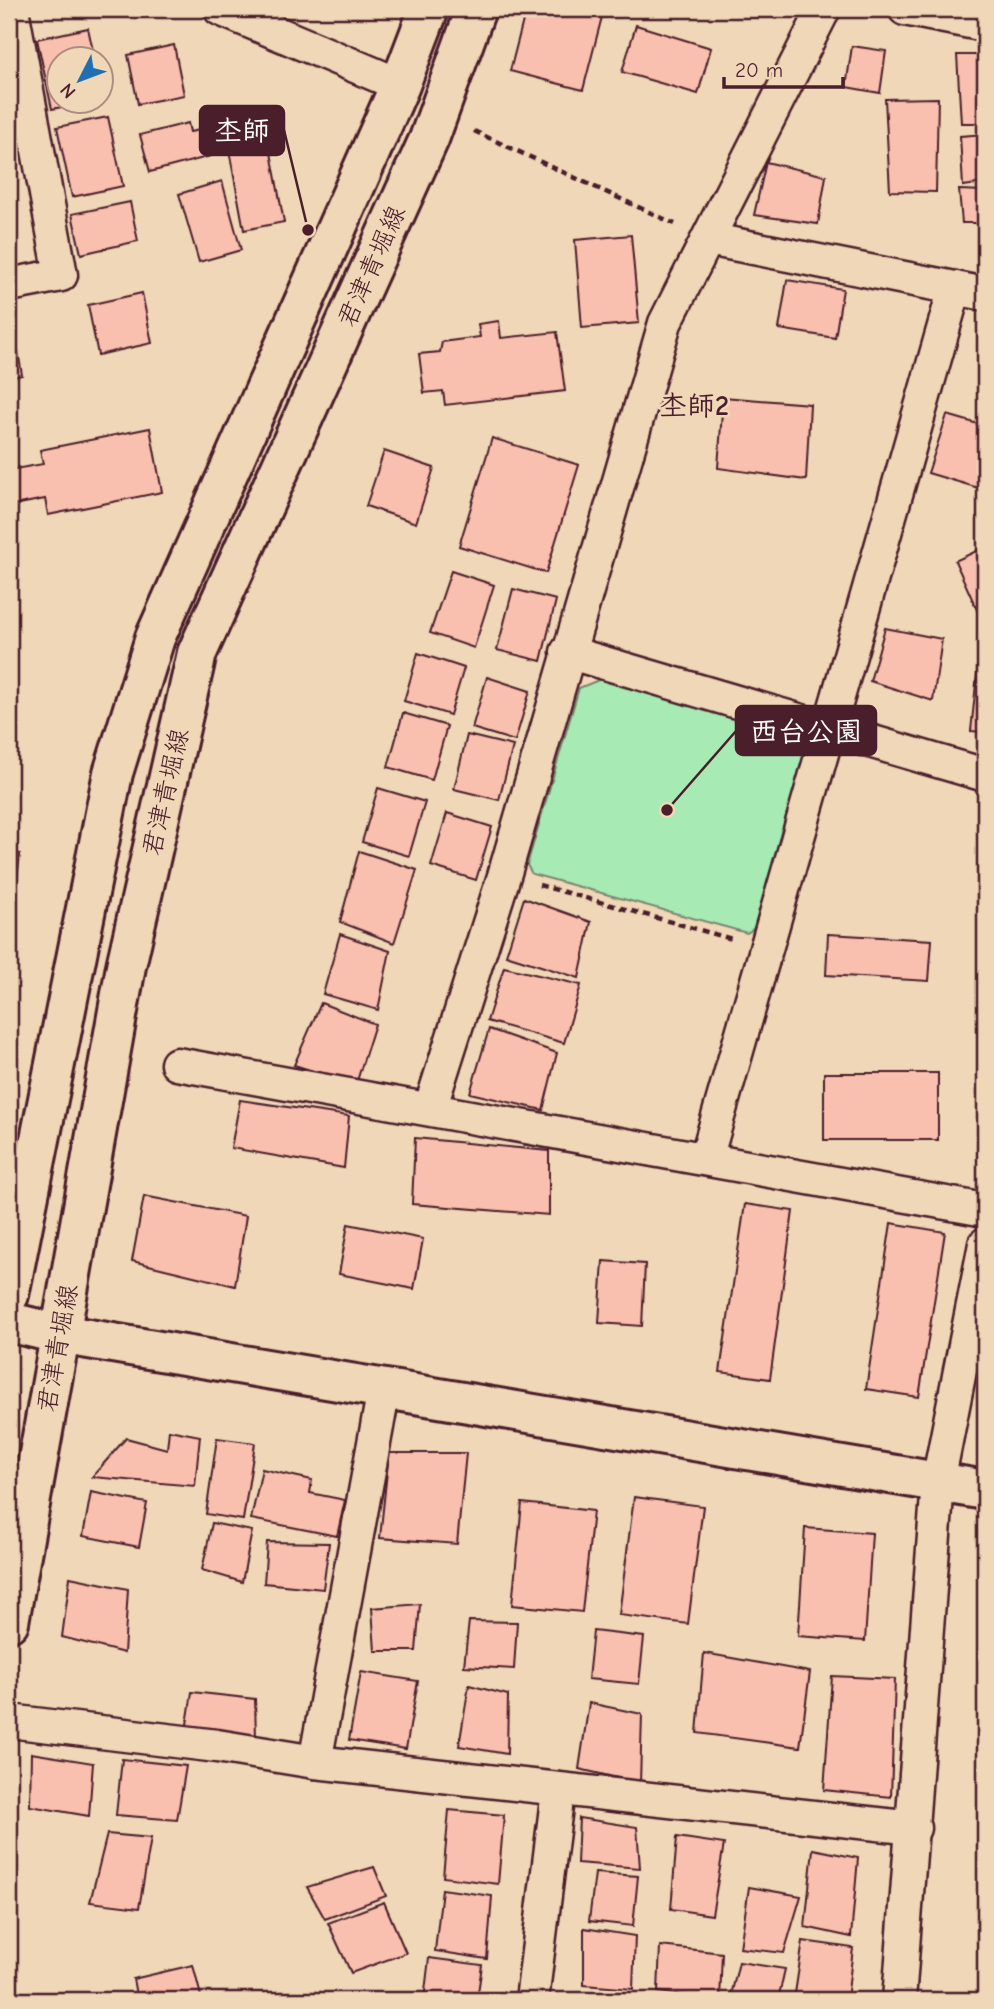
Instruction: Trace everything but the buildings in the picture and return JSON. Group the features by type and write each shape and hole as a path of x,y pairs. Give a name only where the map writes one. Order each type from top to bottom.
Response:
{"main road":[{"name":"君津青堀線","path":"9,1295 113,773 155,638 400,85 429,9"},
{"name":"君津青堀線","path":"9,1622 126,966 197,653 429,139 476,9"},
{"path":"9,1322 59,1334 966,1487"}],"street":[{"path":"9,285 61,275 12,9"},
{"path":"220,9 400,85"},
{"path":"430,1109 504,876 567,652 665,323 824,9"},
{"path":"905,9 985,25"},
{"path":"706,1159 829,730 970,291 708,239"},
{"path":"567,652 985,775"},
{"path":"177,1063 985,1210"},
{"path":"899,2000 914,1828 966,1487 985,1244"},
{"path":"315,1762 384,1389"},
{"path":"9,1721 558,1791 914,1828"},
{"path":"532,2000 558,1791"}],"path":[{"path":"468,128 708,239"},
{"path":"504,876 766,949"}],"green space":[{"path":"601,679 794,731 807,755 756,927 747,933 532,874 527,865 579,688"}],"place":[{"name":"杢師","path":"308,230"},
{"name":"西台公園","path":"667,810"}],"district":[{"name":"杢師2","path":"694,405"}]}
